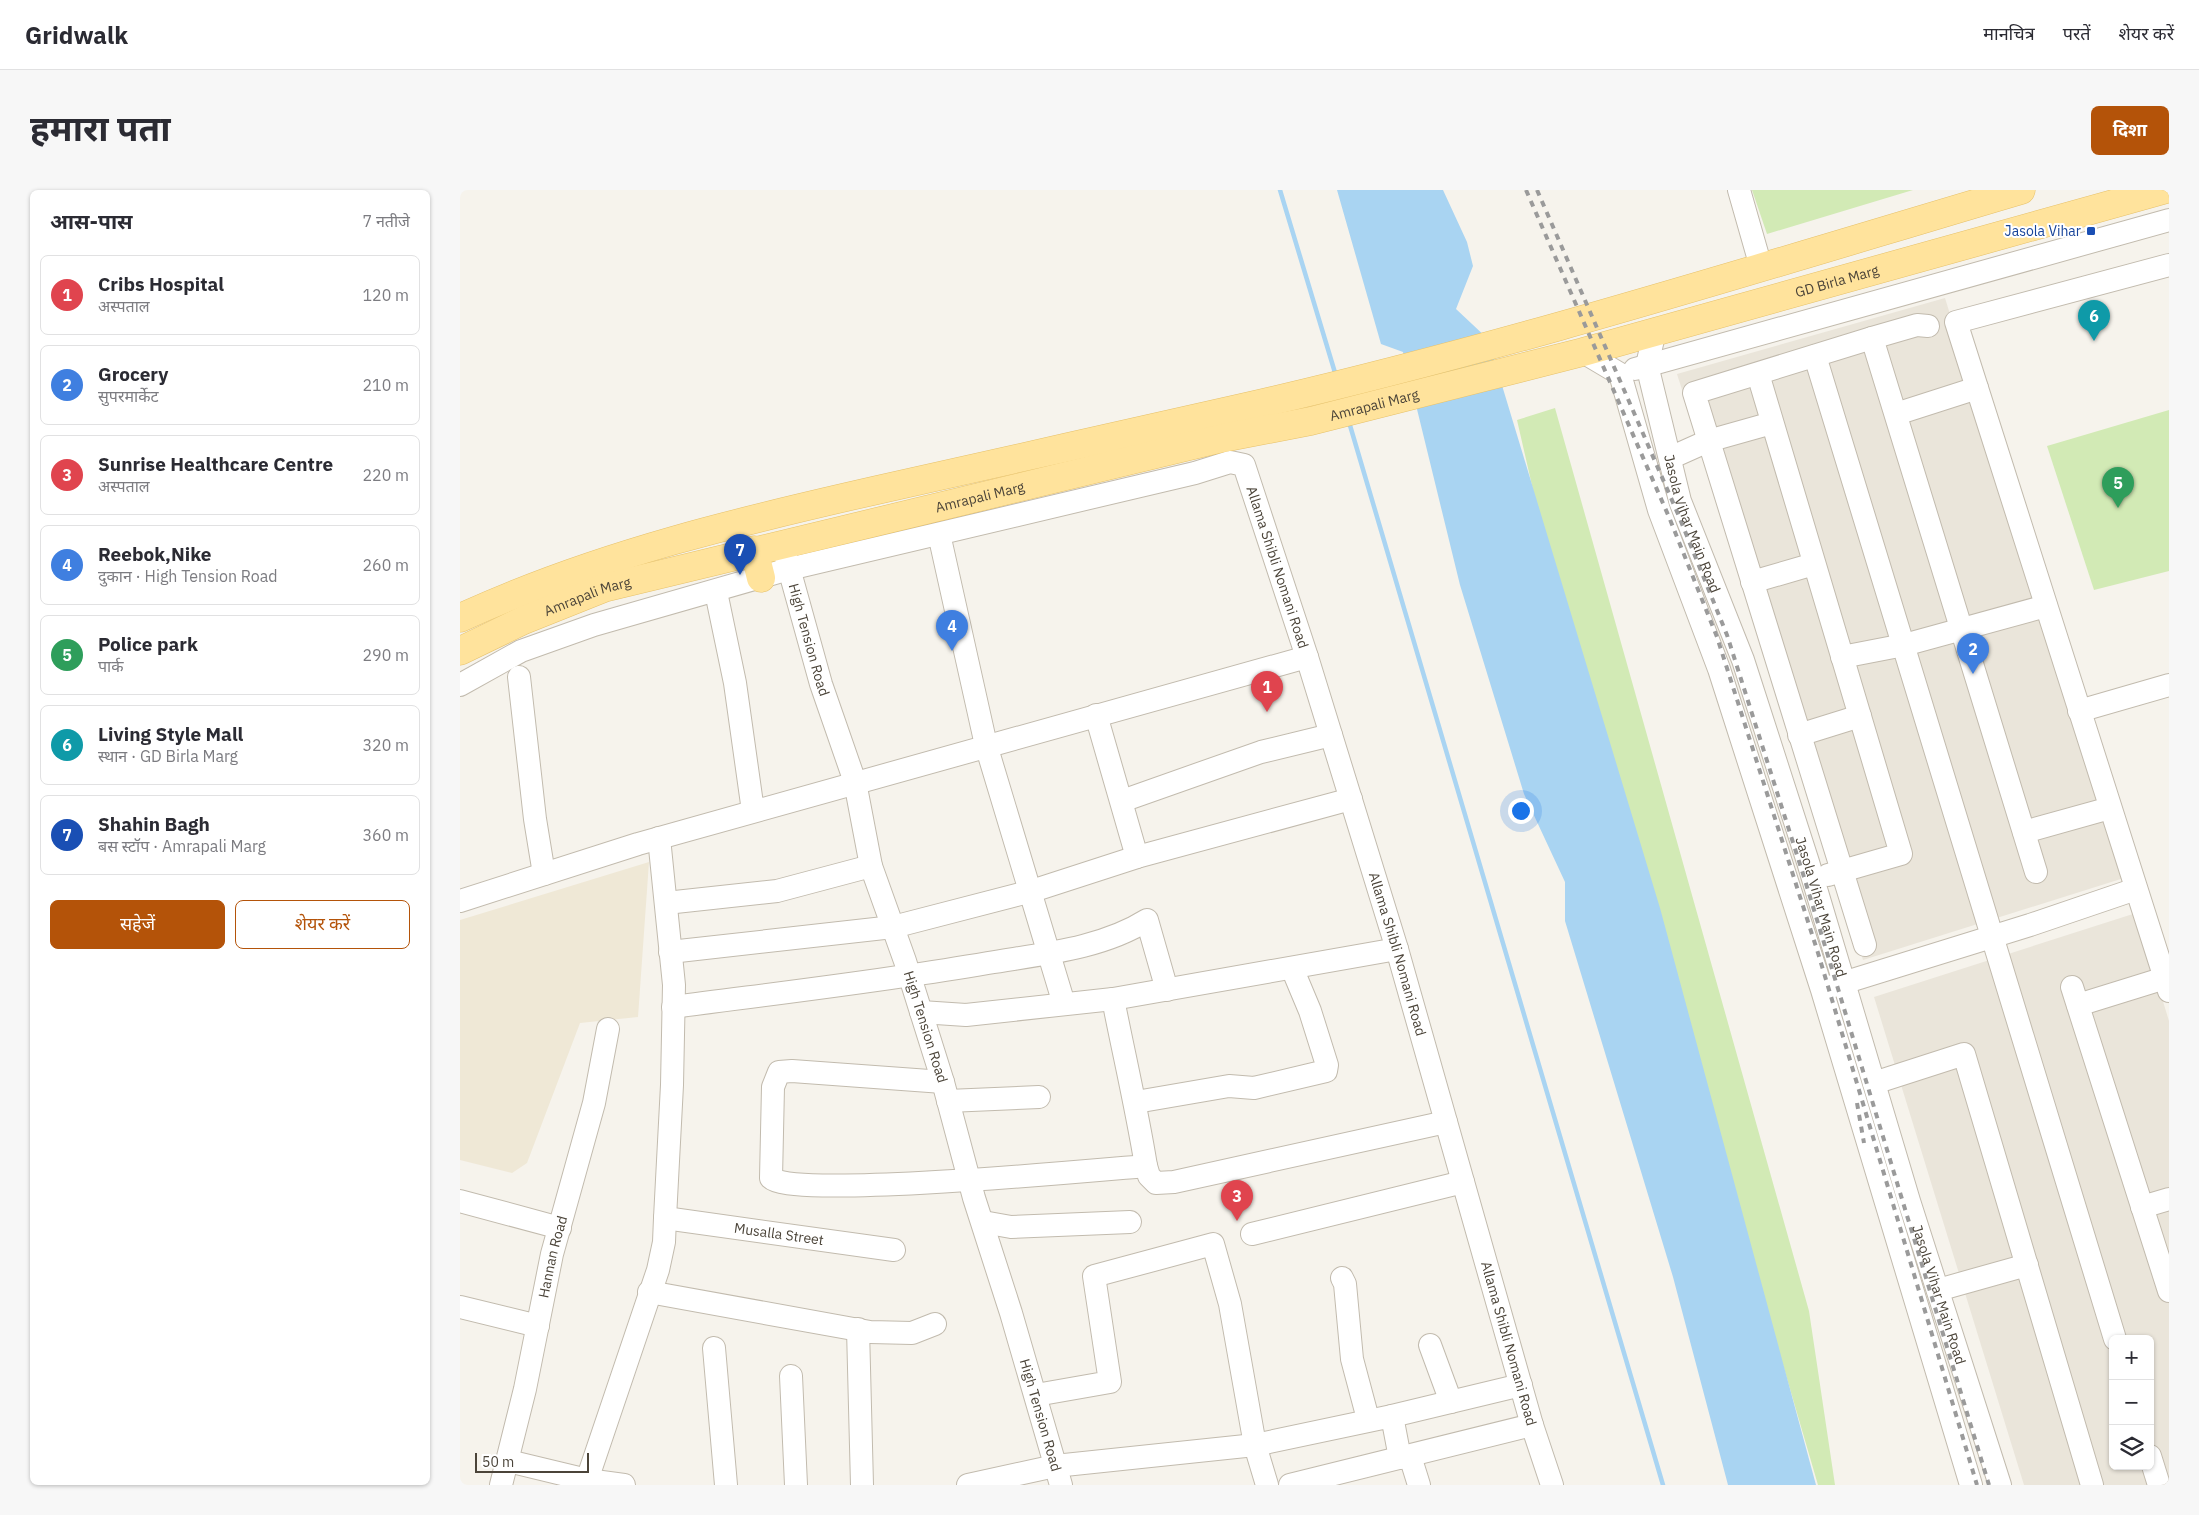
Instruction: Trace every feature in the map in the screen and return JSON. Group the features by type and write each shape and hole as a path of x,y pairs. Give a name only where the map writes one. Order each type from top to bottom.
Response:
{"main road":[{"path":"1761,267 2021,190"},
{"name":"GD Birla Marg","path":"1509,370 1583,352 2163,190"},
{"name":"Amrapali Marg","path":"460,618 513,593 598,563 774,513 1302,393 1498,344 1761,267"},
{"name":"Amrapali Marg","path":"460,651 524,620 604,588 782,543 1226,450 1311,421 1509,370"},
{"path":"754,550 761,578"}],"street":[{"path":"1738,190 1761,267"},
{"path":"1583,352 1620,374 2169,220"},
{"path":"2169,265 1956,322 2167,984 2075,996 2169,1291"},
{"path":"1865,945 1694,393 1917,325 1928,326"},
{"name":"Jasola Vihar Main Road","path":"1655,331 1647,366 1680,501 1743,660 1814,879 1874,1083 2000,1485"},
{"path":"1872,338 2036,872"},
{"path":"1815,356 2114,1335"},
{"name":"Jasola Vihar Main Road","path":"1620,374 1659,510 1719,669 1822,990 1971,1485"},
{"path":"1758,374 1901,854 1814,879"},
{"path":"1896,414 1977,388"},
{"path":"1670,458 1708,442 1772,423"},
{"path":"460,685 521,651 594,626 716,592 789,569 1195,473 1226,450"},
{"name":"Allama Shibli Nomani Road","path":"1226,450 1244,465 1250,479 1307,657 1398,948 1532,1425 1552,1485"},
{"path":"939,534 986,746 1032,891 1064,1004"},
{"name":"High Tension Road","path":"782,543 821,684 855,782 871,866 921,1012 968,1179 1036,1395 1058,1476"},
{"path":"1752,582 1814,564"},
{"path":"716,592 735,683 753,811"},
{"path":"1842,656 1904,645 2046,606"},
{"path":"1743,660 1773,650"},
{"path":"460,901 659,838 1307,657"},
{"path":"519,677 535,819 544,874"},
{"path":"2079,712 2169,685"},
{"path":"1096,715 1122,801 1136,857"},
{"path":"1799,735 1860,716"},
{"path":"1122,801 1262,752 1331,735"},
{"path":"670,952 893,927 1032,891 1136,857 1351,799"},
{"path":"2024,832 2110,808"},
{"path":"591,1482 649,1292 658,1270 664,1242 674,1007 659,838"},
{"path":"666,903 777,891 871,866"},
{"path":"1822,990 1993,937 2136,889"},
{"path":"674,1007 909,977 1049,953 1111,938 1128,932 1147,920 1167,990"},
{"path":"921,1012 966,1015 1113,999 1398,948"},
{"path":"1136,1102 1229,1086 1254,1088 1326,1070 1327,1065 1313,1020 1292,968"},
{"path":"1113,999 1126,1067 1136,1102 1146,1166 1152,1181 1156,1183 1174,1182 1446,1122"},
{"name":"Hannan Road","path":"500,1485 508,1461 552,1254 594,1103 608,1029"},
{"path":"1874,1083 1964,1054 2092,1485"},
{"path":"1040,1097 945,1092 792,1071 779,1072 773,1087 771,1178 780,1182 806,1185 903,1184 1146,1166"},
{"path":"1252,1234 1463,1182"},
{"path":"2142,1207 2169,1199"},
{"path":"460,1201 560,1228"},
{"name":"Musalla Street","path":"665,1218 894,1250"},
{"path":"983,1222 1011,1227 1065,1227 1130,1222"},
{"path":"1036,1395 1110,1382 1094,1276 1213,1244 1230,1304 1239,1369 1255,1445 1267,1485"},
{"path":"1938,1290 2027,1265"},
{"path":"1342,1278 1345,1284 1352,1359 1368,1419"},
{"path":"649,1292 858,1329 912,1333 936,1324"},
{"path":"460,1307 538,1326"},
{"path":"1922,1326 1947,1317"},
{"path":"858,1329 862,1485"},
{"path":"1430,1345 1451,1402"},
{"path":"714,1348 726,1485"},
{"path":"791,1376 796,1485"},
{"path":"968,1485 1058,1476 1255,1445 1368,1419 1392,1416 1521,1385"},
{"path":"1392,1416 1405,1457 1419,1485"},
{"path":"1290,1485 1532,1425"},
{"path":"1965,1464 1991,1455"},
{"path":"508,1461 591,1482 624,1485"},
{"path":"2154,1469 2159,1485"}],"shaded area":[{"path":"1945,298 2124,878 1863,960 1677,374"},
{"path":"649,862 638,1017 580,1023 527,1163 512,1173 460,1160 460,920"},
{"path":"2136,913 2169,1021 2169,1485 2024,1485 1874,997"}],"green space":[{"path":"1752,190 1913,190 1767,234"},
{"path":"1555,408 1809,1311 1835,1485 1818,1485 1732,1190 1618,861 1517,420"},
{"path":"2169,410 2169,571 2094,590 2047,446"}],"water":[{"path":"1337,190 1443,190 1467,242 1473,266 1456,309 1488,339 1660,908 1816,1485 1728,1485 1673,1277 1565,921 1565,882 1524,794 1460,585 1403,352 1381,344"}],"waterway":[{"path":"1280,190 1336,376"},
{"path":"1349,422 1663,1485"}],"railway":[{"path":"1526,190 1669,517 1717,637 1818,953 1977,1485"},
{"path":"1537,190 1678,514 1727,635 1804,877 1989,1485"},
{"path":"1857,1103 1864,1143"}],"place":[{"name":"Jasola Vihar","path":"2091,231"},
{"name":"Living Style Mall","path":"2094,341"},
{"name":"Police park","path":"2118,508"},
{"name":"Shahin Bagh","path":"740,575"},
{"name":"Reebok,Nike","path":"952,651"},
{"name":"Grocery","path":"1973,674"},
{"name":"Cribs Hospital","path":"1267,712"},
{"name":"Sunrise Healthcare Centre","path":"1237,1221"}]}
